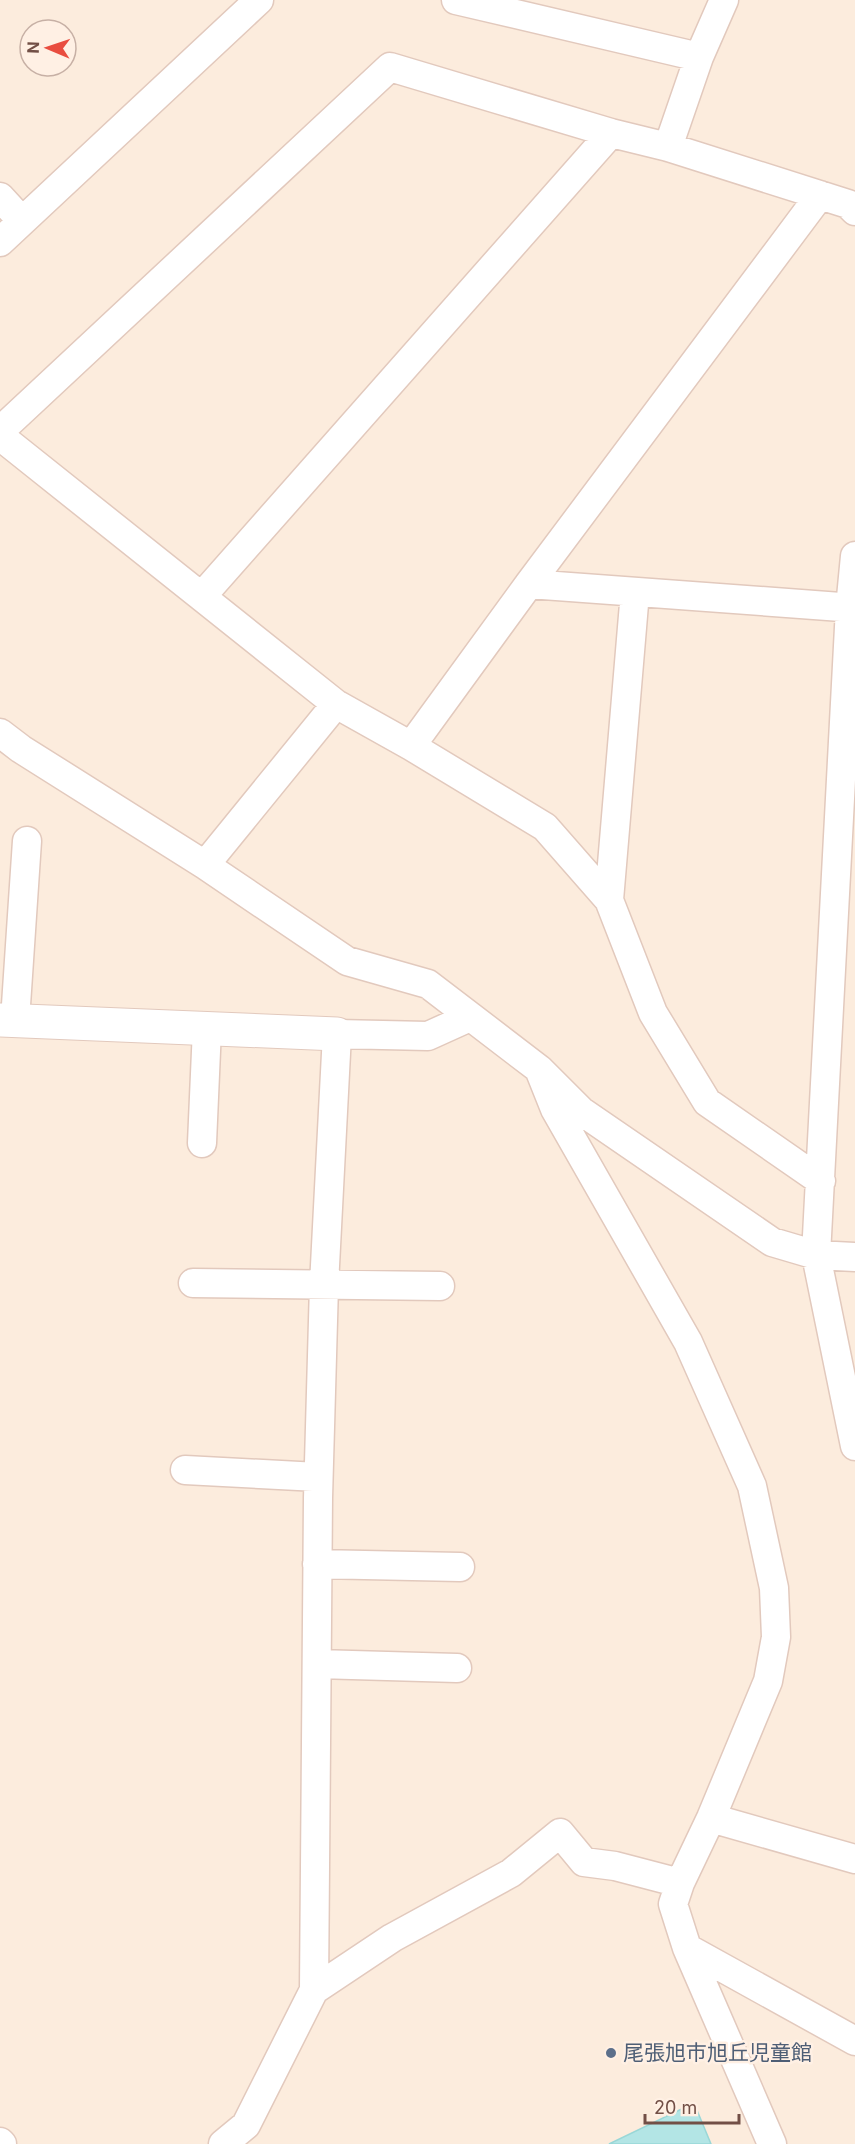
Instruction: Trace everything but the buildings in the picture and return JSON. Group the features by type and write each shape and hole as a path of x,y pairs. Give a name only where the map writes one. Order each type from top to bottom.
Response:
{"street":[{"path":"0,242 259,0"},
{"path":"456,0 699,57"},
{"path":"668,147 699,57 724,0"},
{"path":"0,431 390,67 611,133 668,147 848,204 855,211"},
{"path":"202,596 611,133"},
{"path":"411,746 529,584 820,195"},
{"path":"0,197 22,221"},
{"path":"0,436 336,704 411,746 545,827 609,900 653,1013 707,1102 821,1181"},
{"path":"855,556 816,1255 855,1446"},
{"path":"529,584 853,608"},
{"path":"609,900 635,592"},
{"path":"205,865 336,704"},
{"path":"0,733 21,749 205,865 347,961 428,984 539,1069 581,1111 772,1242 816,1255 855,1257"},
{"path":"27,841 8,1020 337,1035 428,1036 470,1017"},
{"path":"202,1143 207,1028"},
{"path":"223,2144 246,2125 314,1990 318,1477 324,1285 337,1035"},
{"path":"539,1069 555,1109 688,1342 752,1486 774,1588 776,1637 768,1681 673,1904 687,1947 772,2144"},
{"path":"194,1283 440,1286"},
{"path":"185,1470 318,1477"},
{"path":"317,1564 460,1567"},
{"path":"316,1664 457,1668"},
{"path":"711,1818 855,1859"},
{"path":"314,1990 392,1938 511,1873 560,1833 584,1862 615,1866 680,1883"},
{"path":"687,1947 855,2041"}],"water":[{"path":"694,2103 711,2144 609,2144"}],"place":[{"name":"尾張旭市旭丘児童館","path":"611,2053"}]}
